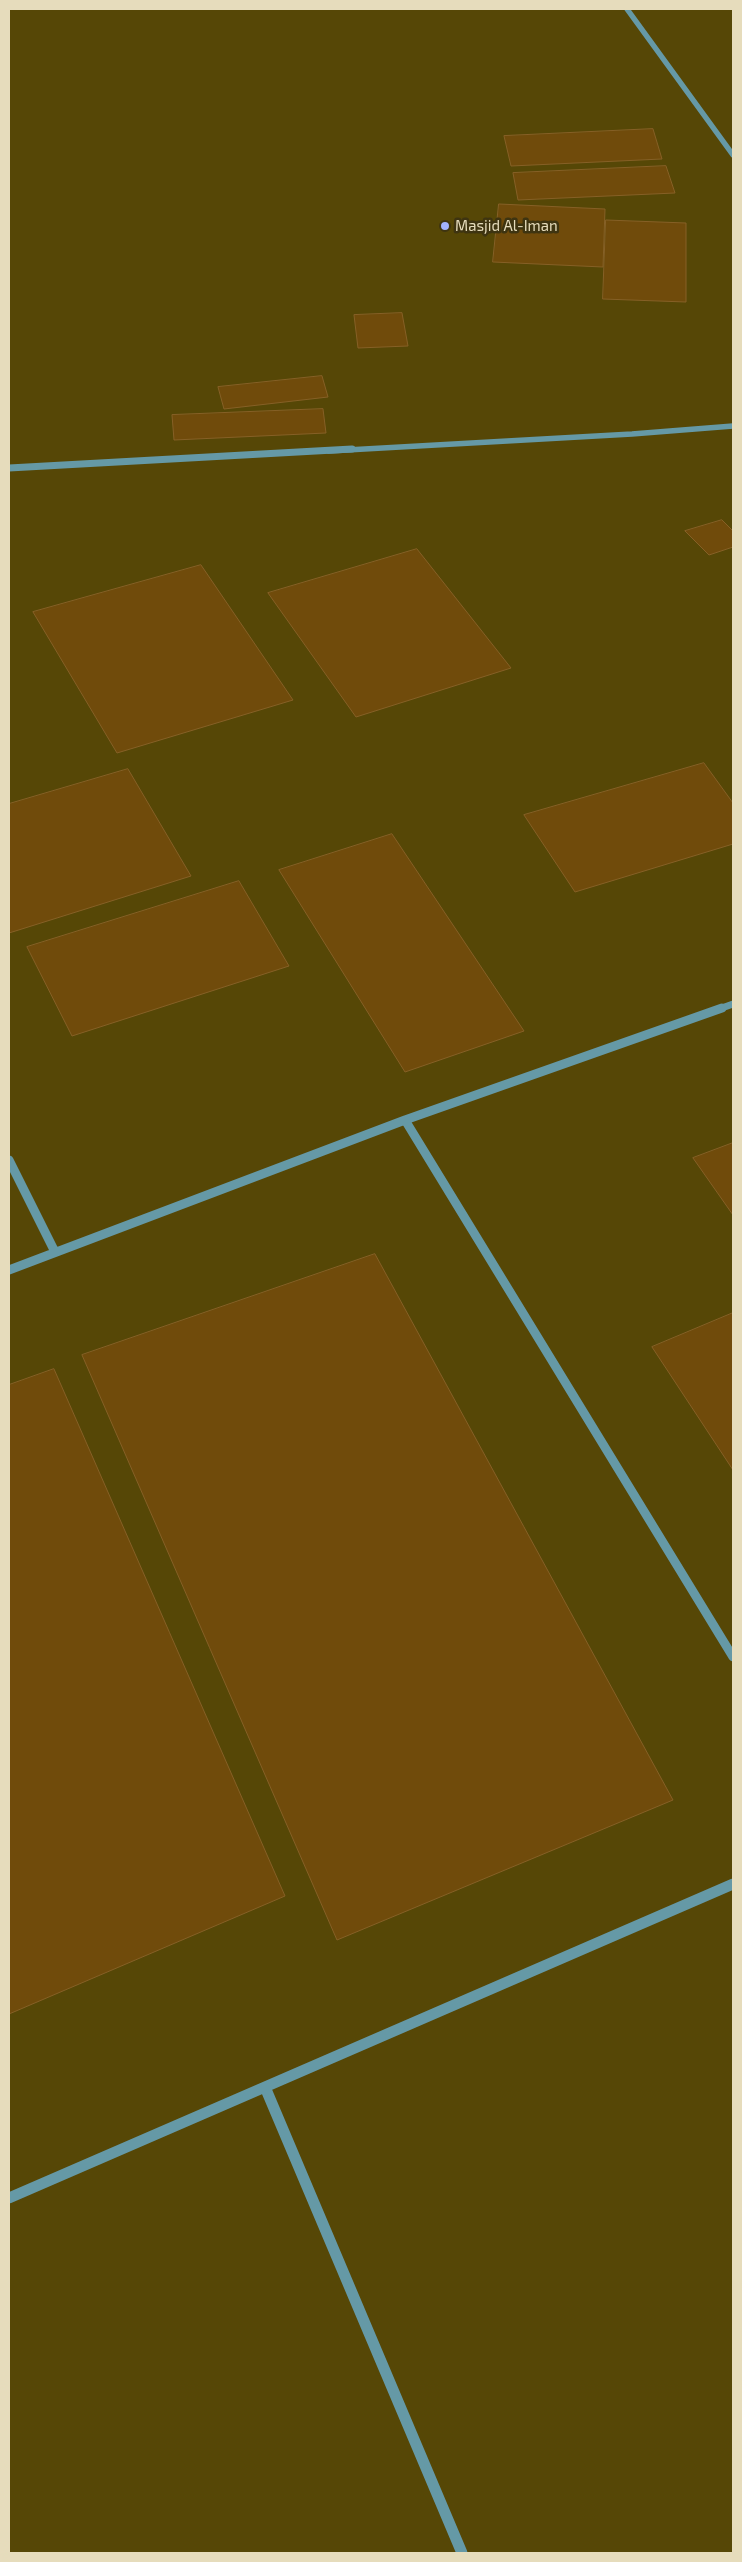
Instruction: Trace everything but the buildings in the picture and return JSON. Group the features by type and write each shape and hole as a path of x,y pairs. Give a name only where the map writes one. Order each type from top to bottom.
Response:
{"street":[{"path":"627,9 733,155"},
{"path":"9,468 622,434 733,426"},
{"path":"9,1270 405,1120 733,1004"},
{"path":"405,1120 733,1657"},
{"path":"9,1160 55,1252"},
{"path":"9,2198 733,1884"},
{"path":"264,2087 462,2553"}],"shaded area":[{"path":"9,9 733,9 733,2553 9,2553"}],"place":[{"name":"Masjid Al-Iman","path":"445,226"}]}
